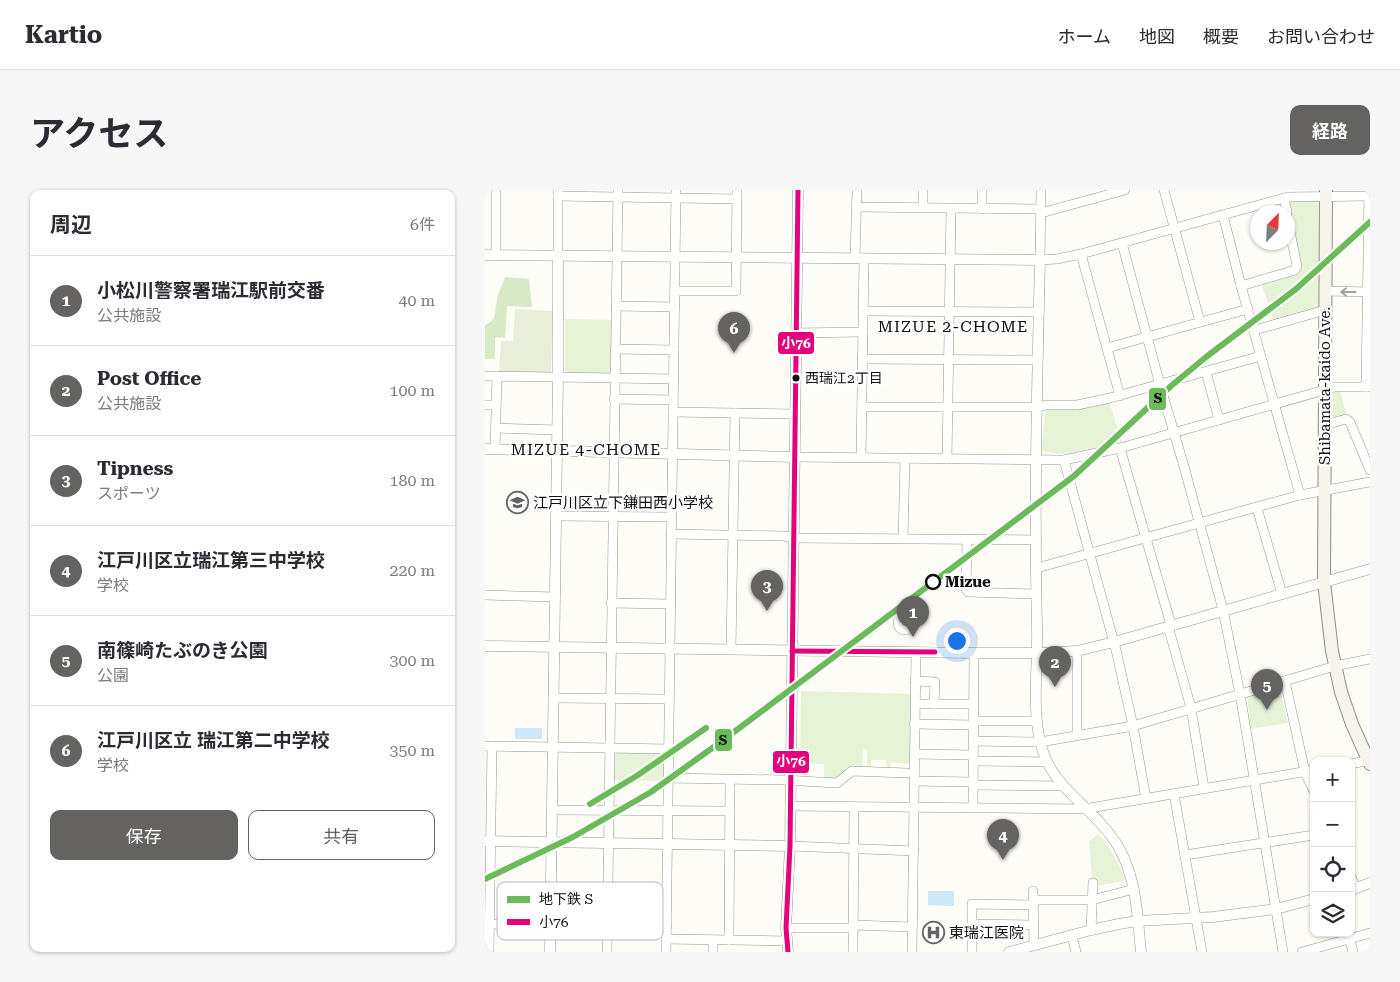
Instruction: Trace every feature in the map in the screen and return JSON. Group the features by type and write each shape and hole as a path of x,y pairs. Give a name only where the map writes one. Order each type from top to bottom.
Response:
{"main road":[{"name":"Shibamata-kaido Ave.","path":"1326,193 1323,582 1335,666 1341,692 1352,724 1370,762"}],"street":[{"path":"496,190 490,255 1040,260 1081,254 1223,215 1287,195 1326,193 1369,194 1368,387 1335,387 1120,448 1064,460 795,457 490,449 496,428 497,376"},
{"path":"667,939 729,940 788,947 786,928 791,806 798,190"},
{"path":"857,190 863,311 861,457"},
{"path":"923,190 923,208"},
{"path":"982,190 982,209"},
{"path":"1041,190 1037,460 1037,721 1040,742 1047,762 1063,786 1115,841 1127,864 1134,889 1141,952"},
{"path":"857,207 1041,211 1125,190"},
{"path":"1164,190 1200,322"},
{"path":"551,882 558,378 558,193 737,195 736,291 675,291"},
{"path":"608,882 618,194"},
{"path":"666,952 676,194"},
{"path":"947,459 951,208"},
{"path":"1223,215 1300,495"},
{"path":"1122,242 1223,610 1240,694 1283,952"},
{"path":"1241,286 1295,270 1297,266 1294,250"},
{"path":"1081,254 1120,396"},
{"path":"1325,291 1369,292"},
{"path":"616,306 675,307"},
{"path":"1107,348 1248,309"},
{"path":"1255,330 1325,310"},
{"path":"863,311 1039,312"},
{"path":"796,333 863,332"},
{"path":"615,349 674,350"},
{"path":"862,406 1038,407 1046,405 1077,405 1120,396 1261,356"},
{"path":"862,358 1038,360"},
{"path":"1207,372 1219,420"},
{"path":"485,376 674,380"},
{"path":"614,399 673,400"},
{"path":"485,405 496,406"},
{"path":"673,412 795,414"},
{"path":"731,649 735,413"},
{"path":"1325,425 1346,419 1350,422 1370,470"},
{"path":"496,428 557,430"},
{"path":"1120,448 1170,625 1191,708 1204,788"},
{"path":"903,538 905,458"},
{"path":"1064,460 1114,642 1133,726 1146,799"},
{"path":"1037,568 1090,555 1300,495 1370,482"},
{"path":"1257,508 1282,594"},
{"path":"556,516 672,517"},
{"path":"671,534 784,536 794,538 1037,540"},
{"path":"967,540 966,588 968,592 1037,594"},
{"path":"485,646 975,653 1077,651 1370,568"},
{"path":"485,595 555,597"},
{"path":"611,603 671,604"},
{"path":"1077,651 1077,735"},
{"path":"912,952 916,652"},
{"path":"973,807 975,653"},
{"path":"973,741 1040,742 1133,726 1335,666 1370,659"},
{"path":"915,681 935,682 934,704"},
{"path":"791,806 1084,809 1310,771 1285,681"},
{"path":"553,698 669,699"},
{"path":"915,704 974,704"},
{"path":"915,724 1037,721"},
{"path":"489,952 487,924 489,746 669,749"},
{"path":"914,754 1047,762"},
{"path":"1355,764 1370,762"},
{"path":"668,778 837,783 852,771 907,773"},
{"path":"729,940 730,780"},
{"path":"914,781 1063,786"},
{"path":"1174,794 1202,952"},
{"path":"853,952 854,808"},
{"path":"552,810 730,811"},
{"path":"1185,855 1310,836"},
{"path":"488,841 730,844 849,847 914,851"},
{"path":"1091,930 1093,883"},
{"path":"1355,889 1370,883"},
{"path":"972,952 972,904 1034,899 1092,900 1134,889"},
{"path":"1034,899 1034,945"},
{"path":"1009,952 1091,930 1137,921 1213,917 1276,909 1310,901"},
{"path":"972,924 1034,925"},
{"path":"786,928 912,926"},
{"path":"1355,935 1370,933"},
{"path":"1072,936 1076,952"},
{"path":"1302,952 1346,937"},
{"path":"1349,937 1353,952"},
{"path":"713,940 713,952"}],"green space":[{"path":"1318,199 1321,307 1273,320 1261,282 1296,272 1293,250 1295,250 1295,205 1288,205 1287,200"},
{"path":"505,277 529,279 532,307 507,306 505,338 495,337 495,359 485,359 485,325 494,318 498,295"},
{"path":"515,309 553,311 551,373 499,372 501,341 513,341"},
{"path":"565,319 613,320 612,374 610,376 568,374 565,371"},
{"path":"1340,390 1347,417 1329,421 1331,393"},
{"path":"1109,401 1122,443 1064,454 1045,452 1042,449 1047,409 1077,408"},
{"path":"1279,686 1288,723 1251,729 1247,696"},
{"path":"801,691 911,694 910,764 891,762 890,769 886,768 886,760 871,760 871,769 867,768 867,750 863,749 862,769 846,768 845,773 835,780 824,779 824,764 800,763"},
{"path":"616,751 664,752 666,754 665,781 613,780 614,754"},
{"path":"1098,834 1114,855 1125,879 1124,881 1089,887 1090,878 1092,878 1089,842"}],"water":[{"path":"515,728 542,728 542,739 515,739"},
{"path":"928,891 954,891 954,906 928,905"}],"metro line":[{"name":"S","path":"485,879 573,837 651,792 722,741 1074,476 1171,386 1296,289 1370,222"},
{"name":"S","path":"590,804 638,775 706,728"}],"transit line":[{"name":"小76","path":"788,952 786,928 790,846 798,190"},
{"name":"小76","path":"792,651 935,652"}],"place":[{"name":"江戸川区立 瑞江第二中学校","path":"734,353"},
{"name":"西瑞江2丁目","path":"796,378"},
{"name":"江戸川区立下鎌田西小学校","path":"517,503"},
{"name":"Mizue","path":"933,582"},
{"name":"Tipness","path":"767,611"},
{"name":"小松川警察署瑞江駅前交番","path":"913,637"},
{"name":"Post Office","path":"1055,687"},
{"name":"南篠崎たぶのき公園","path":"1267,710"},
{"name":"江戸川区立瑞江第三中学校","path":"1003,860"},
{"name":"東瑞江医院","path":"933,933"}],"district":[{"name":"MIZUE 2-CHOME","path":"953,326"},
{"name":"MIZUE 4-CHOME","path":"586,449"}]}
